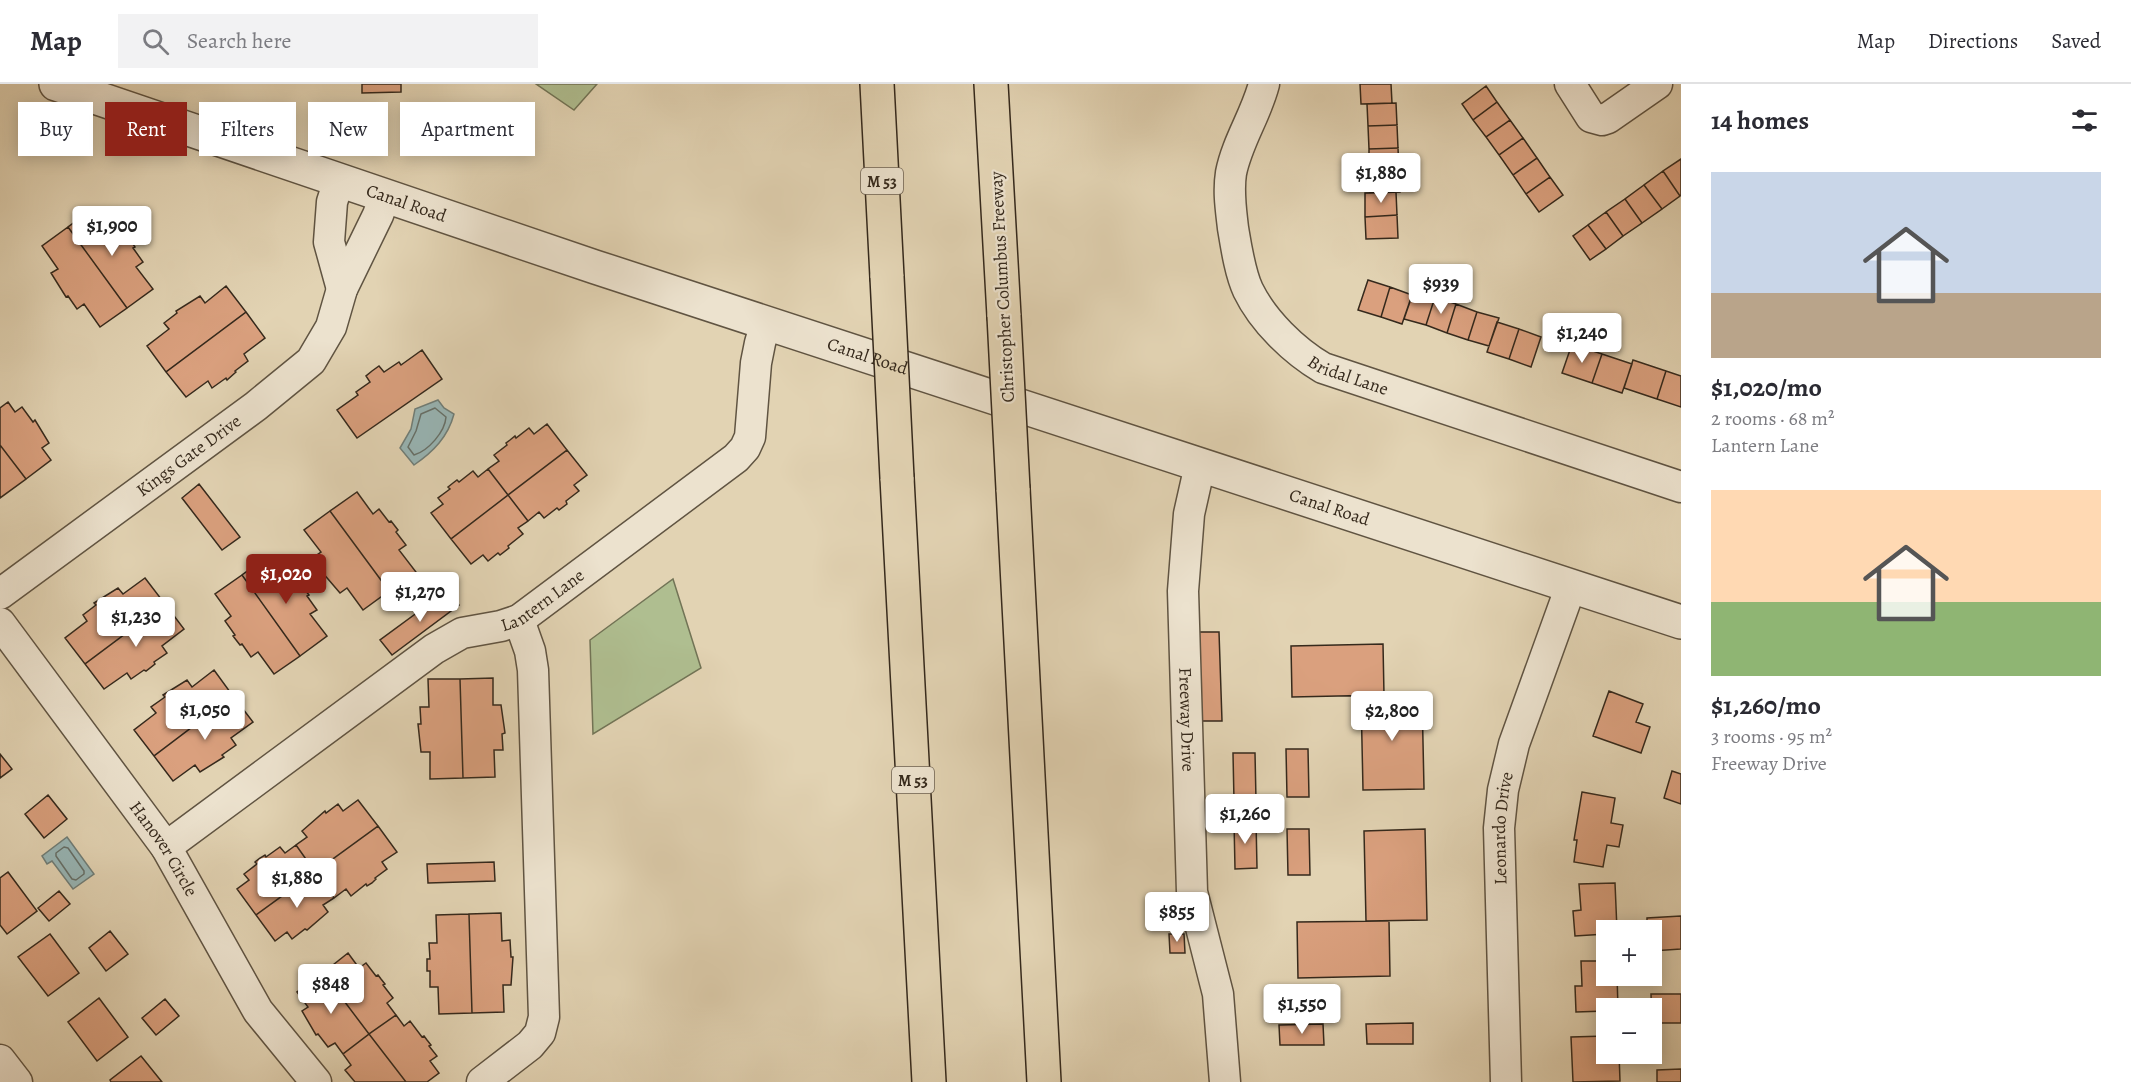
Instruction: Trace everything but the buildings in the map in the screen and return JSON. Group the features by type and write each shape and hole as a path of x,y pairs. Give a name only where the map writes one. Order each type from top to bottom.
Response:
{"highway":[{"name":"M 53","path":"877,84 929,1082"},
{"name":"Christopher Columbus Freeway","path":"991,84 1044,1082"}],"street":[{"name":"Canal Road","path":"56,84 595,267 1681,622"},
{"name":"Bridal Lane","path":"1264,84 1261,98 1237,149 1230,175 1229,201 1235,243 1248,289 1291,347 1323,368 1681,487"},
{"path":"1570,84 1592,117 1602,120 1657,84"},
{"name":"Kings Gate Drive","path":"339,180 332,202 330,242 342,289"},
{"name":"Kings Gate Drive","path":"0,594 248,412 311,361 332,327 342,289 385,196"},
{"name":"Lantern Lane","path":"166,847 434,649 462,633 501,626 519,620 727,465 745,448 750,437 756,363 766,322"},
{"name":"Freeway Drive","path":"1200,465 1189,514 1183,591 1192,892 1218,994 1225,1082"},
{"name":"Leonardo Drive","path":"1506,1082 1498,828 1503,790 1514,744 1571,586"},
{"path":"482,1082 530,1046 540,1033 544,1017 533,670 530,651 519,620"},
{"name":"Hanover Circle","path":"0,623 166,847 258,1011 316,1082"},
{"path":"0,1060 17,1082"}],"green space":[{"path":"536,84 597,84 574,110"},
{"path":"673,579 701,668 593,734 590,640"}],"water":[{"path":"438,400 444,408 454,414 448,430 439,443 414,465 400,448 411,429 415,409"},
{"path":"67,837 94,874 73,889 52,861 47,864 42,856"}]}
